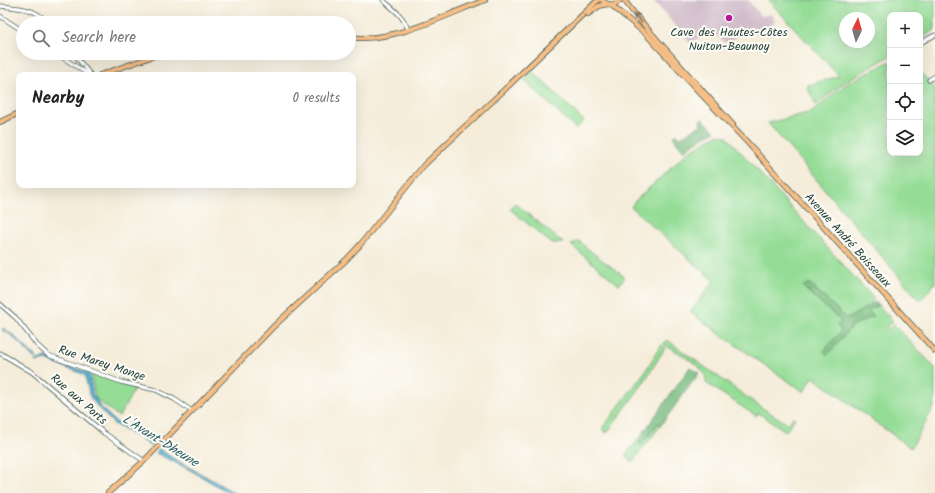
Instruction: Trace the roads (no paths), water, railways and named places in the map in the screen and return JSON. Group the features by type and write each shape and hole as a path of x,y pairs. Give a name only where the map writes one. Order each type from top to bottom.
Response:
{"main road":[{"path":"356,38 374,38 408,30 485,0"},
{"path":"108,493 158,446 274,326 360,245 424,165 598,0"},
{"name":"Avenue André Boisseaux","path":"602,0 646,34 747,142 935,351"},
{"path":"576,21 596,8 618,2 620,0"},
{"name":"Avenue André Boisseaux","path":"624,0 637,17 747,142"},
{"path":"108,72 142,60"},
{"path":"0,122 16,115"}],"street":[{"path":"383,0 403,18 406,22 408,30"},
{"path":"0,6 29,9 41,16"},
{"path":"0,16 16,26"},
{"path":"923,41 935,35"},
{"path":"67,60 85,72"},
{"path":"78,60 88,72"},
{"path":"929,80 935,76"},
{"name":"Rue Marey Monge","path":"0,304 16,318 37,345 48,355 121,382 156,390 174,399 192,411"},
{"name":"Rue aux Ports","path":"0,353 32,372 104,434 144,460"}],"water":[{"path":"3,328 14,336 37,358 35,359 11,335 2,330"},
{"path":"46,357 89,374 93,395 102,409 116,422 153,443 150,446 143,440 114,424 90,397 85,376 83,374 46,360 36,361"},
{"path":"159,449 177,461 234,493 229,493 192,471 156,453"}],"place":[{"name":"Cave des Hautes-Côtes Nuiton-Beaunoy","path":"729,18"}],"water label":[{"name":"L'Avant-Dheune","path":"161,440"}]}
